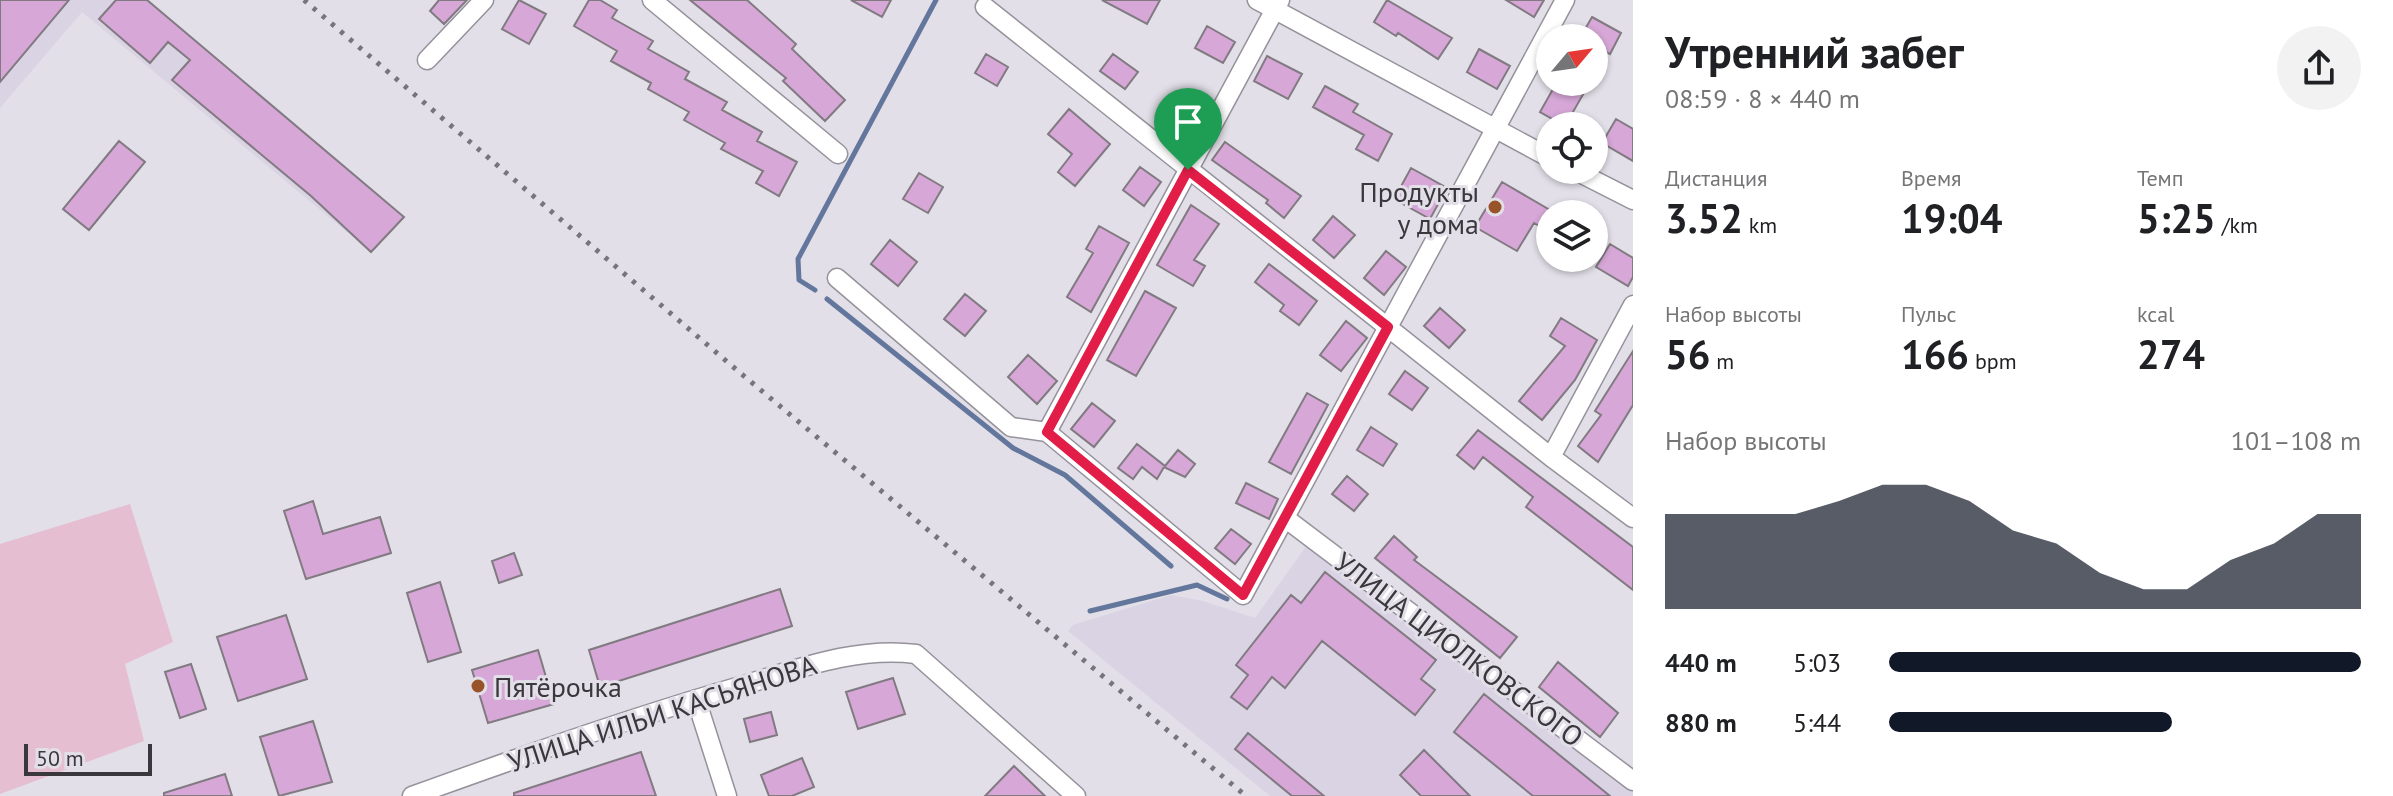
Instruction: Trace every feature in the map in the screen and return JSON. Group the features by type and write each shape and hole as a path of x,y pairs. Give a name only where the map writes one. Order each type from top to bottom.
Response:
{"street":[{"path":"427,60 484,0"},
{"path":"652,0 838,154"},
{"path":"1257,0 1278,4 1536,151"},
{"path":"837,278 1011,427 1047,432 1243,595 1565,0"},
{"path":"1047,432 1278,4"},
{"path":"985,7 1551,457 1633,518"},
{"path":"1602,184 1633,200"},
{"path":"1551,457 1633,305"},
{"name":"УЛИЦА ЦИОЛКОВСКОГО","path":"1285,518 1633,781"},
{"name":"УЛИЦА ИЛЬИ КАСЬЯНОВА","path":"412,796 584,734 861,653 916,654 1076,796"},
{"path":"696,699 727,796"}],"shaded area":[{"path":"0,0 147,0 404,217 371,252 82,12 0,108"},
{"path":"130,504 173,642 125,664 144,741 0,794 0,544"},
{"path":"1309,542 1633,792 1633,796 1270,796 1068,631 1073,625 1171,595 1203,601 1255,618"}],"building":[{"path":"0,0 69,0 0,82"},
{"path":"116,0 147,0 404,217 371,252 311,196 172,80 190,60 168,42 150,63 99,19"},
{"path":"439,0 467,0 444,24 430,11"},
{"path":"519,0 546,14 529,44 502,29"},
{"path":"589,0 600,0 617,10 612,18 653,41 648,49 689,72 685,79 727,102 722,110 762,132 757,141 797,162 779,196 756,183 763,171 721,149 725,143 684,120 689,112 648,89 651,83 611,61 617,51 574,26"},
{"path":"690,0 747,0 796,44 792,49 845,100 825,121 783,81 786,78"},
{"path":"851,0 891,0 882,17"},
{"path":"1102,0 1160,0 1147,24"},
{"path":"1387,0 1452,38 1438,59 1398,33 1396,36 1374,22"},
{"path":"1506,0 1544,0 1534,17"},
{"path":"1592,17 1605,24 1588,24"},
{"path":"1207,26 1235,42 1223,63 1195,48"},
{"path":"1608,26 1621,33 1608,53"},
{"path":"1479,49 1510,66 1497,89 1467,72"},
{"path":"986,54 1008,67 997,86 975,73"},
{"path":"1113,54 1138,72 1125,89 1100,71"},
{"path":"1267,56 1302,74 1288,99 1254,81"},
{"path":"1325,86 1358,104 1353,112 1392,134 1378,161 1356,149 1364,135 1313,107"},
{"path":"1549,96 1582,96 1573,112 1540,112"},
{"path":"1184,98 1204,114 1180,143 1161,127"},
{"path":"1069,109 1110,144 1075,186 1058,172 1072,154 1048,134"},
{"path":"1616,119 1633,129 1633,161 1608,146 1608,133"},
{"path":"119,141 145,162 89,230 63,209"},
{"path":"1225,142 1301,196 1284,218 1266,203 1268,200 1212,160"},
{"path":"1140,167 1161,182 1144,206 1123,190"},
{"path":"1411,168 1447,188 1430,219 1394,199"},
{"path":"919,173 943,187 928,213 903,199"},
{"path":"1502,182 1536,202 1536,224 1517,251 1475,227"},
{"path":"1191,205 1219,224 1194,260 1205,266 1193,286 1157,265"},
{"path":"1333,216 1355,235 1334,258 1313,240"},
{"path":"1099,226 1129,243 1091,312 1067,297 1093,253 1086,249"},
{"path":"890,240 917,262 898,286 871,264"},
{"path":"1610,244 1633,258 1633,277 1628,286 1604,272 1608,272"},
{"path":"1386,251 1406,267 1384,295 1364,278"},
{"path":"1269,264 1317,301 1299,325 1280,311 1284,305 1255,282"},
{"path":"1145,291 1176,308 1136,376 1107,360"},
{"path":"965,294 986,311 965,336 944,319"},
{"path":"1440,308 1465,330 1449,348 1424,326"},
{"path":"1561,318 1597,340 1575,380 1542,420 1519,401 1565,346 1550,336"},
{"path":"1346,321 1367,338 1341,371 1320,355"},
{"path":"1633,351 1633,405 1598,462 1578,446 1601,415 1595,411"},
{"path":"1028,355 1057,381 1037,404 1008,377"},
{"path":"1405,371 1428,388 1412,410 1389,394"},
{"path":"1307,393 1328,405 1291,474 1269,462"},
{"path":"1092,403 1115,421 1094,447 1071,429"},
{"path":"1371,427 1397,444 1383,466 1357,450"},
{"path":"1478,430 1633,547 1633,590 1526,507 1533,497 1483,457 1474,469 1457,455"},
{"path":"1137,444 1165,466 1178,450 1195,464 1185,477 1164,467 1157,479 1142,467 1133,479 1118,468"},
{"path":"1347,476 1368,494 1354,511 1332,494"},
{"path":"1246,483 1278,499 1269,519 1236,503"},
{"path":"313,501 323,534 380,517 391,553 306,579 284,511"},
{"path":"1231,529 1251,544 1235,564 1215,548"},
{"path":"1394,536 1417,557 1414,560 1517,637 1500,658 1375,558"},
{"path":"514,553 522,575 499,583 492,561"},
{"path":"1325,572 1436,660 1421,679 1435,690 1415,715 1322,641 1285,688 1272,677 1247,709 1231,697 1248,675 1236,665 1291,595 1301,603"},
{"path":"440,582 461,652 428,662 407,593"},
{"path":"780,589 792,626 600,687 589,650"},
{"path":"286,615 307,679 238,701 217,637"},
{"path":"538,650 554,704 488,723 472,670"},
{"path":"1558,662 1618,713 1600,737 1539,687"},
{"path":"191,664 206,709 180,718 165,672"},
{"path":"893,678 905,714 858,729 846,692"},
{"path":"1484,694 1610,796 1533,796 1454,732"},
{"path":"771,712 777,735 750,742 744,719"},
{"path":"313,721 332,782 279,796 260,737"},
{"path":"1248,733 1324,796 1292,796 1235,749"},
{"path":"1424,750 1470,796 1421,796 1400,775"},
{"path":"641,752 656,796 514,796 514,793"},
{"path":"802,758 814,787 792,796 769,796 761,775"},
{"path":"1014,766 1045,796 985,796"},
{"path":"225,774 232,796 164,796 164,793"}],"waterway":[{"path":"815,290 799,280 798,259 936,0"},
{"path":"827,299 1013,448 1065,475 1171,566"},
{"path":"1090,611 1197,585 1227,599"}],"railway":[{"path":"304,0 738,371 1246,796"}],"place":[{"name":"Продукты у дома","path":"1495,207"},
{"name":"Пятёрочка","path":"478,686"}],"route":[{"path":"1188,170 1388,327 1243,595 1047,432 1188,170"}]}
